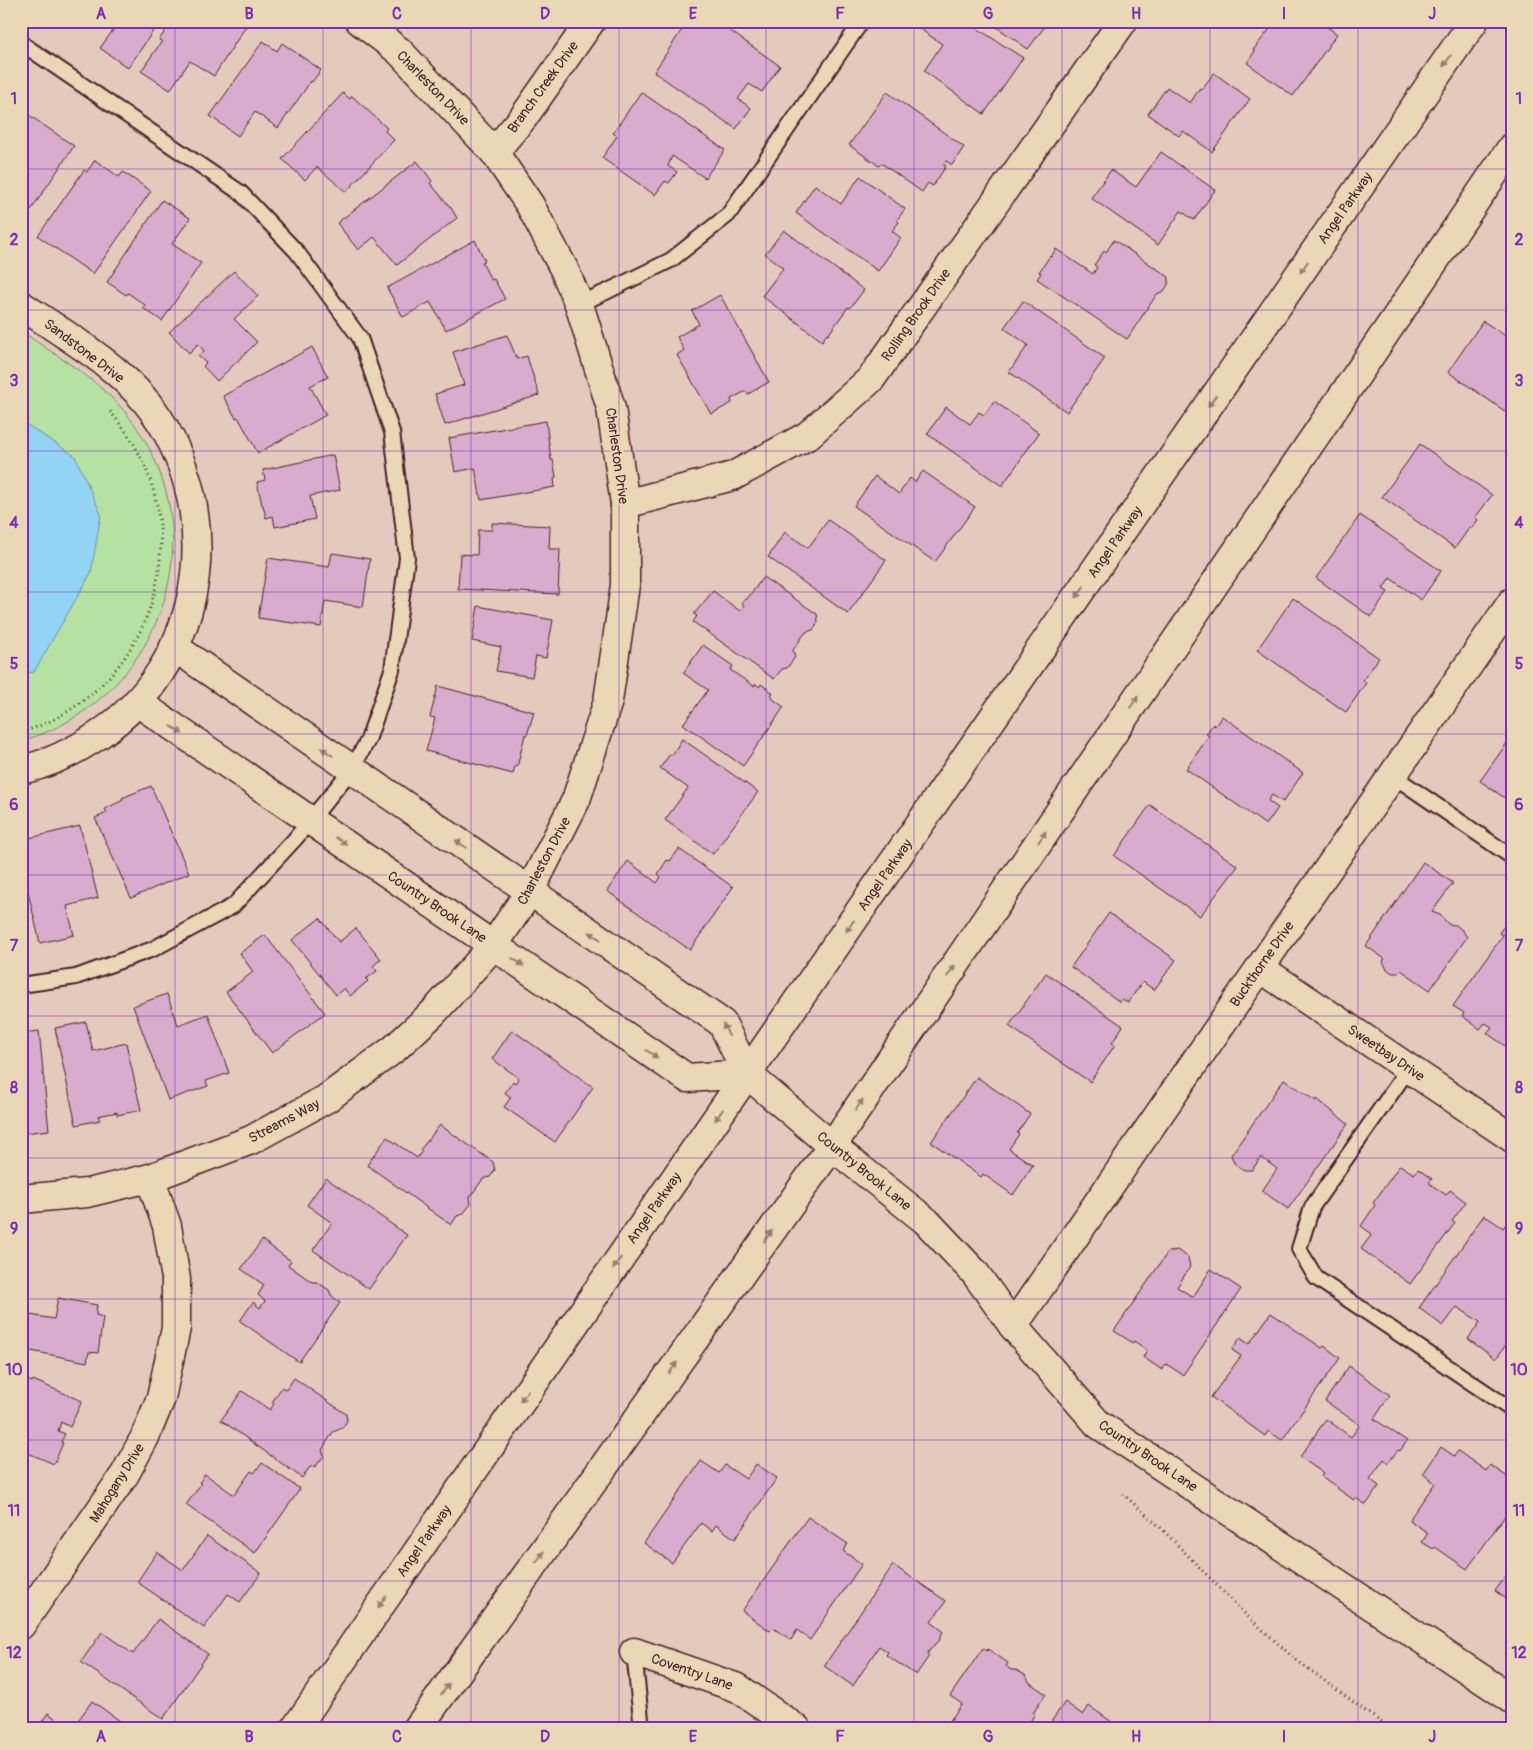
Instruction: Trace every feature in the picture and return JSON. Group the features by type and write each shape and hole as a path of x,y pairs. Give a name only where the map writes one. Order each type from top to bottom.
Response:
{"street":[{"name":"Charleston Drive","path":"360,21 399,52 494,152 530,205 564,269 579,304 611,408 625,504 625,585 608,701 576,800 530,891 494,946"},
{"name":"Branch Creek Drive","path":"494,152 523,118 591,21"},
{"name":"Rolling Brook Drive","path":"625,504 733,476 807,436 871,379 1123,21"},
{"name":"Angel Parkway","path":"295,1729 1474,21"},
{"path":"417,1729 832,1146 1512,147"},
{"name":"Sandstone Drive","path":"21,305 94,355 144,399 163,426 179,456 191,495 196,520 198,553 194,586 186,619 174,647 156,678 137,702 112,726 85,744 56,759 21,770"},
{"name":"Buckthorne Drive","path":"1013,1326 1512,602"},
{"name":"Country Brook Lane","path":"174,647 722,1022 747,1074 832,1146 926,1220 975,1273 1013,1326 1098,1424 1512,1699"},
{"name":"Country Brook Lane","path":"137,702 687,1078 747,1074"},
{"name":"Streams Way","path":"21,1199 86,1193 150,1178 251,1140 326,1099 401,1043 433,1012 494,946"},
{"name":"Sweetbay Drive","path":"1260,968 1512,1138"},
{"name":"Mahogany Drive","path":"21,1626 125,1474 145,1437 161,1398 176,1328 176,1279 167,1226 150,1178"},
{"name":"Coventry Lane","path":"634,1652 738,1688 798,1729"}],"lane":[{"path":"579,304 671,260 728,215 862,21"},
{"path":"21,43 241,194 297,252 360,338 392,432 407,558 392,670 368,740 352,769 296,838 233,906 153,949 76,977 21,985"},
{"path":"1392,775 1512,857"},
{"path":"1409,1068 1312,1207 1299,1249 1316,1278 1512,1410"},
{"path":"634,1652 642,1729"}],"path":[{"path":"21,732 58,717 85,700 109,678 129,652 144,626 154,598 160,568 161,538 156,501 150,478 138,451 122,426 105,405"},
{"path":"1122,1494 1160,1527 1245,1614 1295,1659 1390,1729"}],"green space":[{"path":"21,331 97,385 124,410 139,431 154,458 162,479 171,521 172,562 164,602 148,640 125,673 96,702 61,725 21,741"}],"water":[{"path":"21,421 75,456 101,514 91,573 34,672 21,674"}],"building":[{"path":"111,21 160,21 128,68 100,48 117,25"},
{"path":"172,21 245,21 248,23 214,76 190,61 170,90 141,71 162,41 159,40"},
{"path":"497,21 507,21 504,26"},
{"path":"689,21 702,21 708,25 711,21 716,21 780,66 762,92 749,84 738,99 751,108 736,129 654,72"},
{"path":"761,21 774,21 770,28"},
{"path":"920,21 966,21 1023,58 984,114 924,71 942,44 917,27"},
{"path":"988,21 1049,21 1028,49"},
{"path":"1257,21 1319,21 1337,34 1293,96 1247,63 1255,51 1253,50 1269,30"},
{"path":"263,41 277,51 282,43 321,70 278,128 255,112 238,136 210,116"},
{"path":"1214,73 1250,99 1212,152 1183,131 1179,136 1148,114 1167,87 1190,103 1200,88 1202,89"},
{"path":"641,92 725,150 705,178 672,156 668,166 677,172 669,183 665,181 655,195 602,158 617,136 613,133"},
{"path":"887,92 964,147 952,165 946,161 943,164 946,166 933,186 928,183 922,192 881,163 879,166 849,145"},
{"path":"343,93 350,99 352,96 387,128 385,131 394,140 346,192 317,167 305,180 282,159"},
{"path":"23,111 74,146 21,225 21,113"},
{"path":"1161,152 1215,190 1194,220 1181,211 1158,245 1091,198 1111,170 1136,187"},
{"path":"95,160 119,177 123,172 151,191 93,274 38,236 84,170 87,172"},
{"path":"417,161 432,181 430,183 457,218 397,265 374,237 358,250 337,223"},
{"path":"860,176 905,209 892,231 901,238 878,271 796,213 815,185 841,204"},
{"path":"162,200 190,218 172,244 201,263 162,321 143,308 145,305 107,282"},
{"path":"784,230 864,290 850,308 848,307 822,341 762,296 783,268 765,254"},
{"path":"475,240 485,261 482,262 491,280 494,279 505,299 446,330 430,302 403,317 387,288"},
{"path":"1114,240 1169,277 1168,285 1164,291 1157,294 1127,339 1037,279 1041,273 1039,272 1056,249 1093,274 1097,267 1094,265"},
{"path":"234,271 258,296 234,319 257,342 217,381 203,366 206,363 198,356 204,351 198,344 189,353 169,332"},
{"path":"720,295 769,382 748,394 746,391 731,399 732,403 711,414 677,355 684,350 677,337 699,324 692,311"},
{"path":"1023,301 1105,358 1067,412 1009,372 1028,345 1004,328"},
{"path":"1483,321 1512,340 1512,416 1448,372"},
{"path":"507,335 517,359 527,356 539,395 445,425 435,394 464,385 453,352"},
{"path":"312,347 328,377 310,386 326,415 258,453 238,417 236,418 223,396"},
{"path":"994,401 1039,433 1002,486 927,434 946,407 970,424 979,412 984,415"},
{"path":"546,421 551,460 553,460 556,477 554,478 555,487 481,500 475,468 455,472 449,438"},
{"path":"1420,444 1492,495 1475,518 1478,520 1472,528 1470,527 1455,548 1382,497"},
{"path":"333,455 340,490 310,496 315,519 275,527 273,516 266,518 257,482 265,480 263,470"},
{"path":"923,471 975,507 935,562 854,506 875,476 899,494 910,478 915,482"},
{"path":"1360,515 1441,571 1421,600 1390,578 1383,589 1388,592 1371,617 1316,578"},
{"path":"828,520 886,560 848,614 768,557 785,532 808,548"},
{"path":"492,523 550,526 549,549 560,549 558,594 458,589 460,554 477,555 478,530 492,530"},
{"path":"332,553 370,559 363,607 325,601 321,627 258,618 268,558 329,567"},
{"path":"763,577 817,614 818,622 813,630 806,632 793,650 795,657 787,668 782,669 774,679 693,622 697,616 694,614 713,591 740,611 744,605 742,603"},
{"path":"1293,598 1379,658 1363,680 1366,683 1346,712 1257,650"},
{"path":"478,606 553,620 546,658 536,656 532,677 496,671 501,647 472,641"},
{"path":"703,645 733,666 730,670 754,686 756,684 759,687 761,684 773,693 771,695 773,699 784,707 743,766 683,724 708,690 683,673"},
{"path":"438,686 534,712 527,735 525,735 517,767 515,766 513,774 426,751 435,718 430,717"},
{"path":"1222,716 1303,773 1283,802 1272,795 1268,801 1278,808 1266,825 1186,769 1209,736 1206,734"},
{"path":"1512,736 1512,803 1480,781"},
{"path":"682,739 758,792 713,854 665,820 688,788 660,768 670,754 672,755"},
{"path":"151,786 189,873 131,898 95,818 107,813 105,809 123,800 122,798"},
{"path":"1150,805 1238,866 1200,916 1114,856"},
{"path":"80,826 98,898 67,906 74,935 40,943 21,862 21,840"},
{"path":"679,849 733,887 690,950 607,891 628,861 657,883 661,877 658,874 667,860 670,861"},
{"path":"1423,862 1453,883 1432,912 1440,915 1448,924 1456,925 1467,937 1430,990 1401,970 1398,973 1392,973 1386,968 1383,961 1385,959 1366,946"},
{"path":"1109,913 1176,960 1154,990 1143,982 1128,1002 1122,999 1120,1002 1071,967"},
{"path":"320,918 339,942 356,928 381,959 373,966 377,971 366,979 368,981 350,996 344,988 336,995 292,940"},
{"path":"1509,919 1512,920 1512,1051 1487,1033 1492,1027 1485,1023 1480,1029 1462,1016 1464,1013 1453,1006 1503,935 1499,933"},
{"path":"265,935 325,1013 272,1053 226,992 253,972 240,953"},
{"path":"1046,973 1123,1026 1112,1043 1115,1045 1090,1082 1009,1026"},
{"path":"167,994 178,1025 208,1014 229,1073 206,1081 208,1086 168,1100 133,1006"},
{"path":"86,1022 93,1051 126,1043 141,1110 117,1115 117,1112 98,1116 100,1120 76,1125 55,1028"},
{"path":"512,1030 593,1087 555,1142 504,1107 511,1097 505,1093 513,1081 515,1083 519,1078 492,1059"},
{"path":"39,1031 49,1130 25,1133 25,1130 21,1130 21,1033"},
{"path":"977,1077 1030,1114 1009,1149 1033,1165 1013,1195 983,1174 981,1177 931,1142"},
{"path":"1284,1079 1316,1101 1317,1099 1348,1124 1288,1209 1262,1191 1277,1169 1261,1157 1252,1170 1244,1170 1234,1163 1231,1155"},
{"path":"440,1125 493,1162 495,1170 490,1177 483,1179 470,1197 471,1204 463,1214 457,1216 451,1225 367,1165 387,1137 417,1158 422,1151 420,1150"},
{"path":"1400,1165 1414,1174 1418,1169 1432,1179 1429,1183 1446,1195 1450,1190 1466,1202 1452,1221 1455,1223 1410,1284 1361,1249 1372,1234 1361,1226 1375,1205 1373,1203"},
{"path":"326,1178 407,1235 369,1289 313,1250 332,1223 307,1205"},
{"path":"1484,1215 1503,1228 1505,1225 1512,1230 1512,1336 1496,1359 1468,1339 1480,1322 1457,1307 1443,1326 1419,1308"},
{"path":"262,1240 291,1261 288,1265 312,1282 317,1282 329,1290 331,1295 340,1303 299,1362 240,1321 253,1302 260,1308 265,1301 258,1295 264,1285 241,1269"},
{"path":"1177,1250 1188,1257 1190,1267 1177,1287 1193,1297 1211,1269 1241,1289 1183,1375 1166,1364 1162,1370 1143,1357 1147,1350 1114,1331 1168,1252"},
{"path":"58,1298 97,1305 96,1315 103,1317 98,1353 89,1352 87,1362 21,1349 21,1327 24,1314 54,1319"},
{"path":"1271,1313 1340,1358 1282,1440 1268,1431 1265,1436 1211,1397 1241,1356 1232,1350 1240,1338 1249,1344"},
{"path":"1349,1366 1390,1395 1374,1419 1407,1441 1388,1463 1384,1459 1370,1479 1379,1486 1366,1505 1356,1498 1354,1500 1338,1489 1321,1476 1323,1473 1300,1457 1326,1419 1351,1437 1360,1425 1325,1401"},
{"path":"21,1377 32,1382 33,1380 82,1401 70,1427 61,1422 58,1431 65,1434 54,1464 21,1450"},
{"path":"294,1378 346,1414 347,1421 342,1428 333,1432 322,1450 324,1456 316,1466 310,1467 302,1478 221,1420 242,1391 270,1410 274,1404 272,1402 282,1387 286,1390"},
{"path":"1441,1447 1454,1456 1458,1451 1486,1471 1490,1465 1512,1480 1512,1506 1467,1569 1435,1547 1433,1549 1422,1542 1428,1533 1409,1520 1435,1483 1423,1474"},
{"path":"701,1461 719,1473 725,1465 746,1479 756,1464 777,1478 735,1539 716,1525 712,1531 701,1523 672,1563 644,1543"},
{"path":"262,1463 300,1489 255,1553 186,1505 201,1484 199,1483 205,1474 234,1495 251,1471 254,1473"},
{"path":"808,1517 848,1544 843,1551 862,1564 810,1640 797,1630 791,1640 773,1628 770,1631 742,1611"},
{"path":"207,1536 261,1573 240,1602 228,1594 204,1628 137,1582 157,1552 183,1570"},
{"path":"893,1565 946,1601 931,1622 943,1631 939,1641 927,1654 929,1656 916,1675 886,1655 888,1652 879,1646 853,1686 824,1666"},
{"path":"1512,1568 1512,1603 1495,1591"},
{"path":"158,1619 208,1654 163,1719 81,1662 102,1632 133,1654"},
{"path":"983,1648 987,1651 988,1649 1008,1663 1006,1666 1011,1670 1016,1670 1025,1675 1030,1683 1046,1694 1025,1729 944,1729 962,1704 950,1696"},
{"path":"92,1701 130,1728 72,1729"},
{"path":"1065,1702 1083,1715 1089,1706 1122,1729 1046,1729"},
{"path":"48,1713 70,1729 37,1729"}]}
